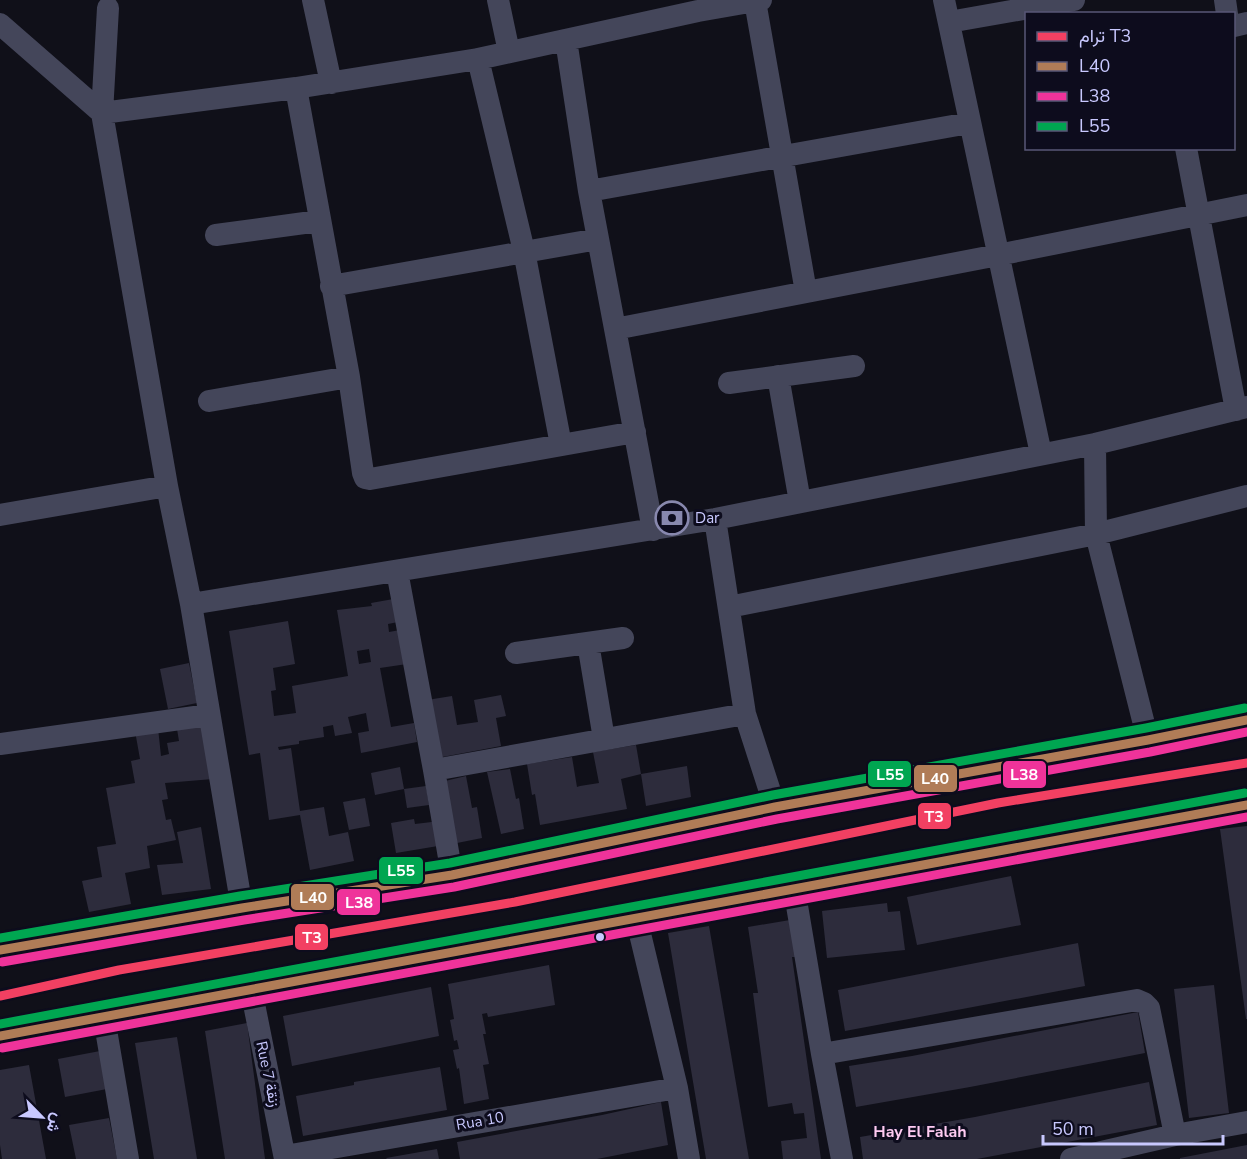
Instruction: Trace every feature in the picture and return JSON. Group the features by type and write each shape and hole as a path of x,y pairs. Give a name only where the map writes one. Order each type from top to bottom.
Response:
{"main road":[{"path":"0,950 242,908 452,875 775,807 1247,720"},
{"path":"0,1036 1247,805"}],"street":[{"path":"313,0 331,83"},
{"path":"498,0 509,52"},
{"path":"0,24 102,112 296,88 478,59 758,1 781,157 806,292"},
{"path":"1041,454 946,11 1071,5"},
{"path":"108,8 102,112 167,486 192,604 242,908"},
{"path":"566,40 589,191 653,530"},
{"path":"478,59 524,251 561,445"},
{"path":"296,88 349,377 363,473 368,478 635,432"},
{"path":"589,191 969,123"},
{"path":"192,604 715,519 1095,444 1242,408 1198,215 1186,150"},
{"path":"615,328 1247,205"},
{"path":"216,235 320,221"},
{"path":"331,286 598,239"},
{"path":"729,383 854,366"},
{"path":"778,376 800,502"},
{"path":"209,401 349,377"},
{"path":"1095,444 1096,534 1148,740"},
{"path":"0,515 167,486"},
{"path":"729,607 1096,534 1247,496"},
{"path":"715,519 745,714 775,807"},
{"path":"397,571 452,875"},
{"path":"516,653 623,638"},
{"path":"588,643 604,739"},
{"path":"434,770 745,714"},
{"path":"0,744 209,715"},
{"path":"794,888 842,1159"},
{"path":"636,917 676,1088 689,1159"},
{"name":"Rue 7 زنقة","path":"250,989 285,1157"},
{"path":"822,1054 1137,1000 1149,1008 1175,1135"},
{"path":"104,1018 128,1159"},
{"name":"Rua 10","path":"285,1157 676,1088"},
{"path":"1071,1159 1175,1135 1247,1122"}],"building":[{"path":"399,598 403,621 388,624 389,632 400,630 407,664 380,668 391,727 414,723 417,742 361,753 358,733 369,731 366,713 348,717 352,733 335,736 333,725 323,727 324,737 278,747 279,750 291,748 300,811 324,807 329,836 348,832 354,861 310,870 300,815 269,820 260,753 249,755 229,631 288,621 295,664 273,668 276,690 271,691 274,716 296,713 292,686 348,676 337,610 372,606 371,603","holes":["369,649 371,662 359,664 357,651"]},
{"path":"189,663 197,703 168,709 160,669"},
{"path":"501,695 506,716 496,718 501,746 437,758 427,700 452,696 457,725 478,722 474,700"},
{"path":"202,719 213,779 165,783 168,799 162,800 166,820 171,819 176,840 147,846 150,868 125,873 131,904 89,912 82,881 102,877 97,847 116,844 106,788 135,783 131,761 140,759 135,731 158,728 161,756 169,754 167,743 179,741 176,723"},
{"path":"636,745 641,774 621,779 627,809 540,825 527,764 572,757 577,787 599,783 593,752"},
{"path":"687,766 691,797 646,806 641,774"},
{"path":"400,767 404,789 375,795 371,773"},
{"path":"510,769 516,799 519,798 524,829 501,834 487,772"},
{"path":"466,776 472,808 477,807 482,838 457,843 445,781"},
{"path":"426,786 429,805 407,808 404,789"},
{"path":"365,798 370,826 349,830 343,802"},
{"path":"414,819 415,824 440,821 444,845 396,853 391,823"},
{"path":"1247,826 1247,1019 1246,1019 1220,829"},
{"path":"201,827 211,889 162,895 157,865 183,863 177,832"},
{"path":"1011,876 1021,925 917,945 907,897"},
{"path":"887,903 888,912 900,911 905,950 827,958 822,911"},
{"path":"790,920 796,957 792,957 821,1159 783,1159 781,1141 807,1138 804,1113 794,1114 792,1103 768,1107 753,993 758,993 748,927"},
{"path":"709,926 749,1159 706,1159 668,933"},
{"path":"1078,943 1085,986 845,1031 838,990"},
{"path":"549,965 555,1005 488,1017 487,1013 482,1014 489,1064 483,1065 489,1099 464,1104 459,1068 457,1069 453,1050 459,1049 457,1040 454,1041 450,1020 454,1019 448,984"},
{"path":"1214,985 1229,1113 1189,1118 1174,989"},
{"path":"431,987 439,1036 292,1066 283,1016"},
{"path":"1138,1012 1145,1053 856,1107 849,1066"},
{"path":"247,1023 265,1159 225,1159 205,1031"},
{"path":"177,1037 197,1159 154,1159 135,1043"},
{"path":"100,1051 107,1089 65,1097 58,1059"},
{"path":"29,1065 46,1159 2,1159 0,1070"},
{"path":"440,1067 447,1110 303,1136 296,1096 354,1085 354,1082"},
{"path":"1149,1082 1157,1125 977,1159 863,1159 860,1137 975,1117"},
{"path":"661,1102 668,1145 597,1159 460,1159 457,1142"},
{"path":"109,1118 117,1159 76,1159 69,1125"},
{"path":"1247,1145 1247,1159 1180,1159 1180,1158"},
{"path":"437,1149 439,1159 386,1158"}],"tram line":[{"name":"T3","path":"0,996 119,970 515,902 998,803 1247,763"}],"transit line":[{"name":"L55","path":"0,938 240,896 450,863 773,795 1245,708"},
{"name":"L40","path":"0,950 242,908 452,875 775,807 1247,720"},
{"name":"L38","path":"2,962 244,920 454,887 777,819 1150,752 1247,732"},
{"name":"L55","path":"0,1024 1245,793"},
{"name":"L40","path":"0,1036 1247,805"},
{"name":"L38","path":"2,1048 1247,817"}],"place":[{"name":"Dar","path":"672,518"}],"district":[{"name":"Hay El Falah","path":"920,1131"}]}
